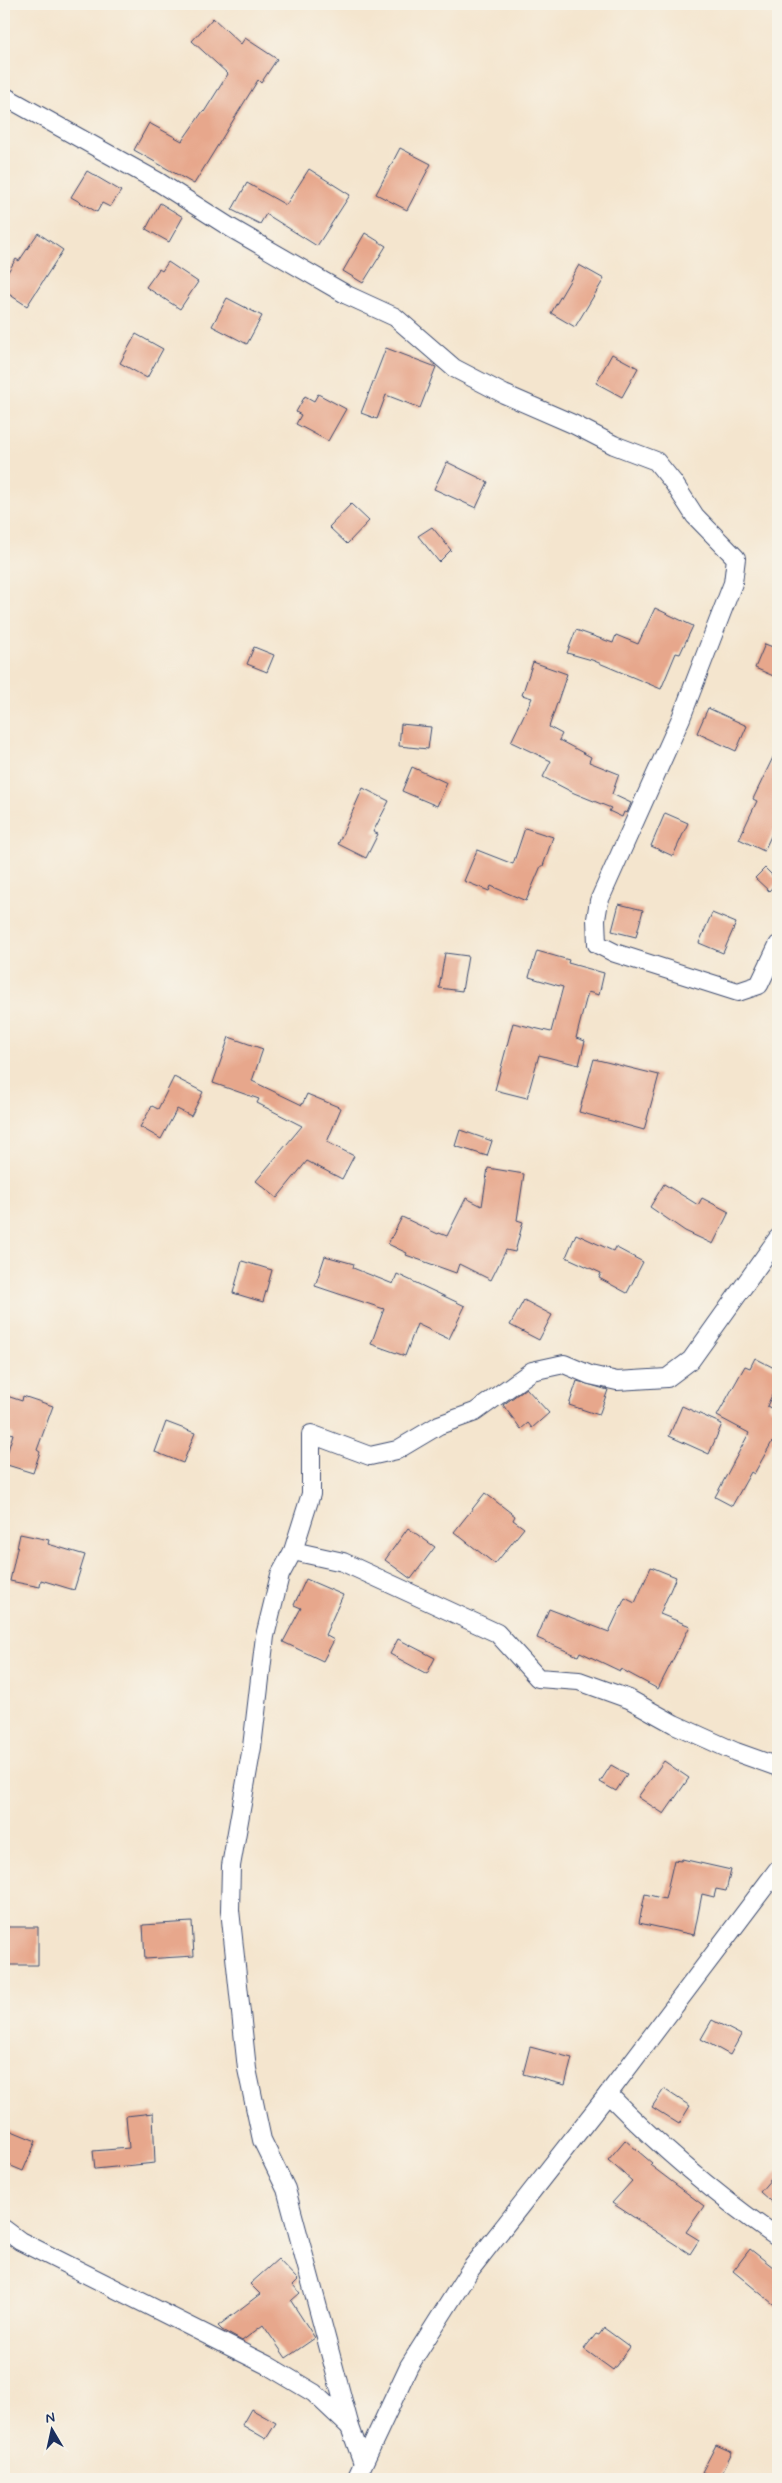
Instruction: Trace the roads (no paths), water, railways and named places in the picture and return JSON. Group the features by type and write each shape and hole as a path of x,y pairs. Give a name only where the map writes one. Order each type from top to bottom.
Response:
{"street":[{"path":"4,96 157,181 231,228 346,295 395,317 454,368 504,394 573,424 614,445 656,461 673,482 695,516 736,558 733,583 681,718 599,901 596,919 598,944 615,953 738,992 759,985 778,946"},
{"path":"363,2463 350,2427 286,2189 262,2140 247,2069 230,1910 231,1866 252,1747 265,1636 280,1575 293,1551 311,1494 311,1434 370,1456 397,1450 439,1425 475,1412 532,1371 564,1364 590,1374 617,1381 667,1378 691,1360 778,1238"},
{"path":"293,1551 343,1562 497,1634 538,1678 579,1681 620,1696 736,1752 778,1767"},
{"path":"356,2479 409,2366 470,2270 608,2094 778,1869"},
{"path":"608,2094 650,2138 752,2220 778,2238"},
{"path":"4,2229 20,2241 267,2365 314,2393 350,2427"}]}
